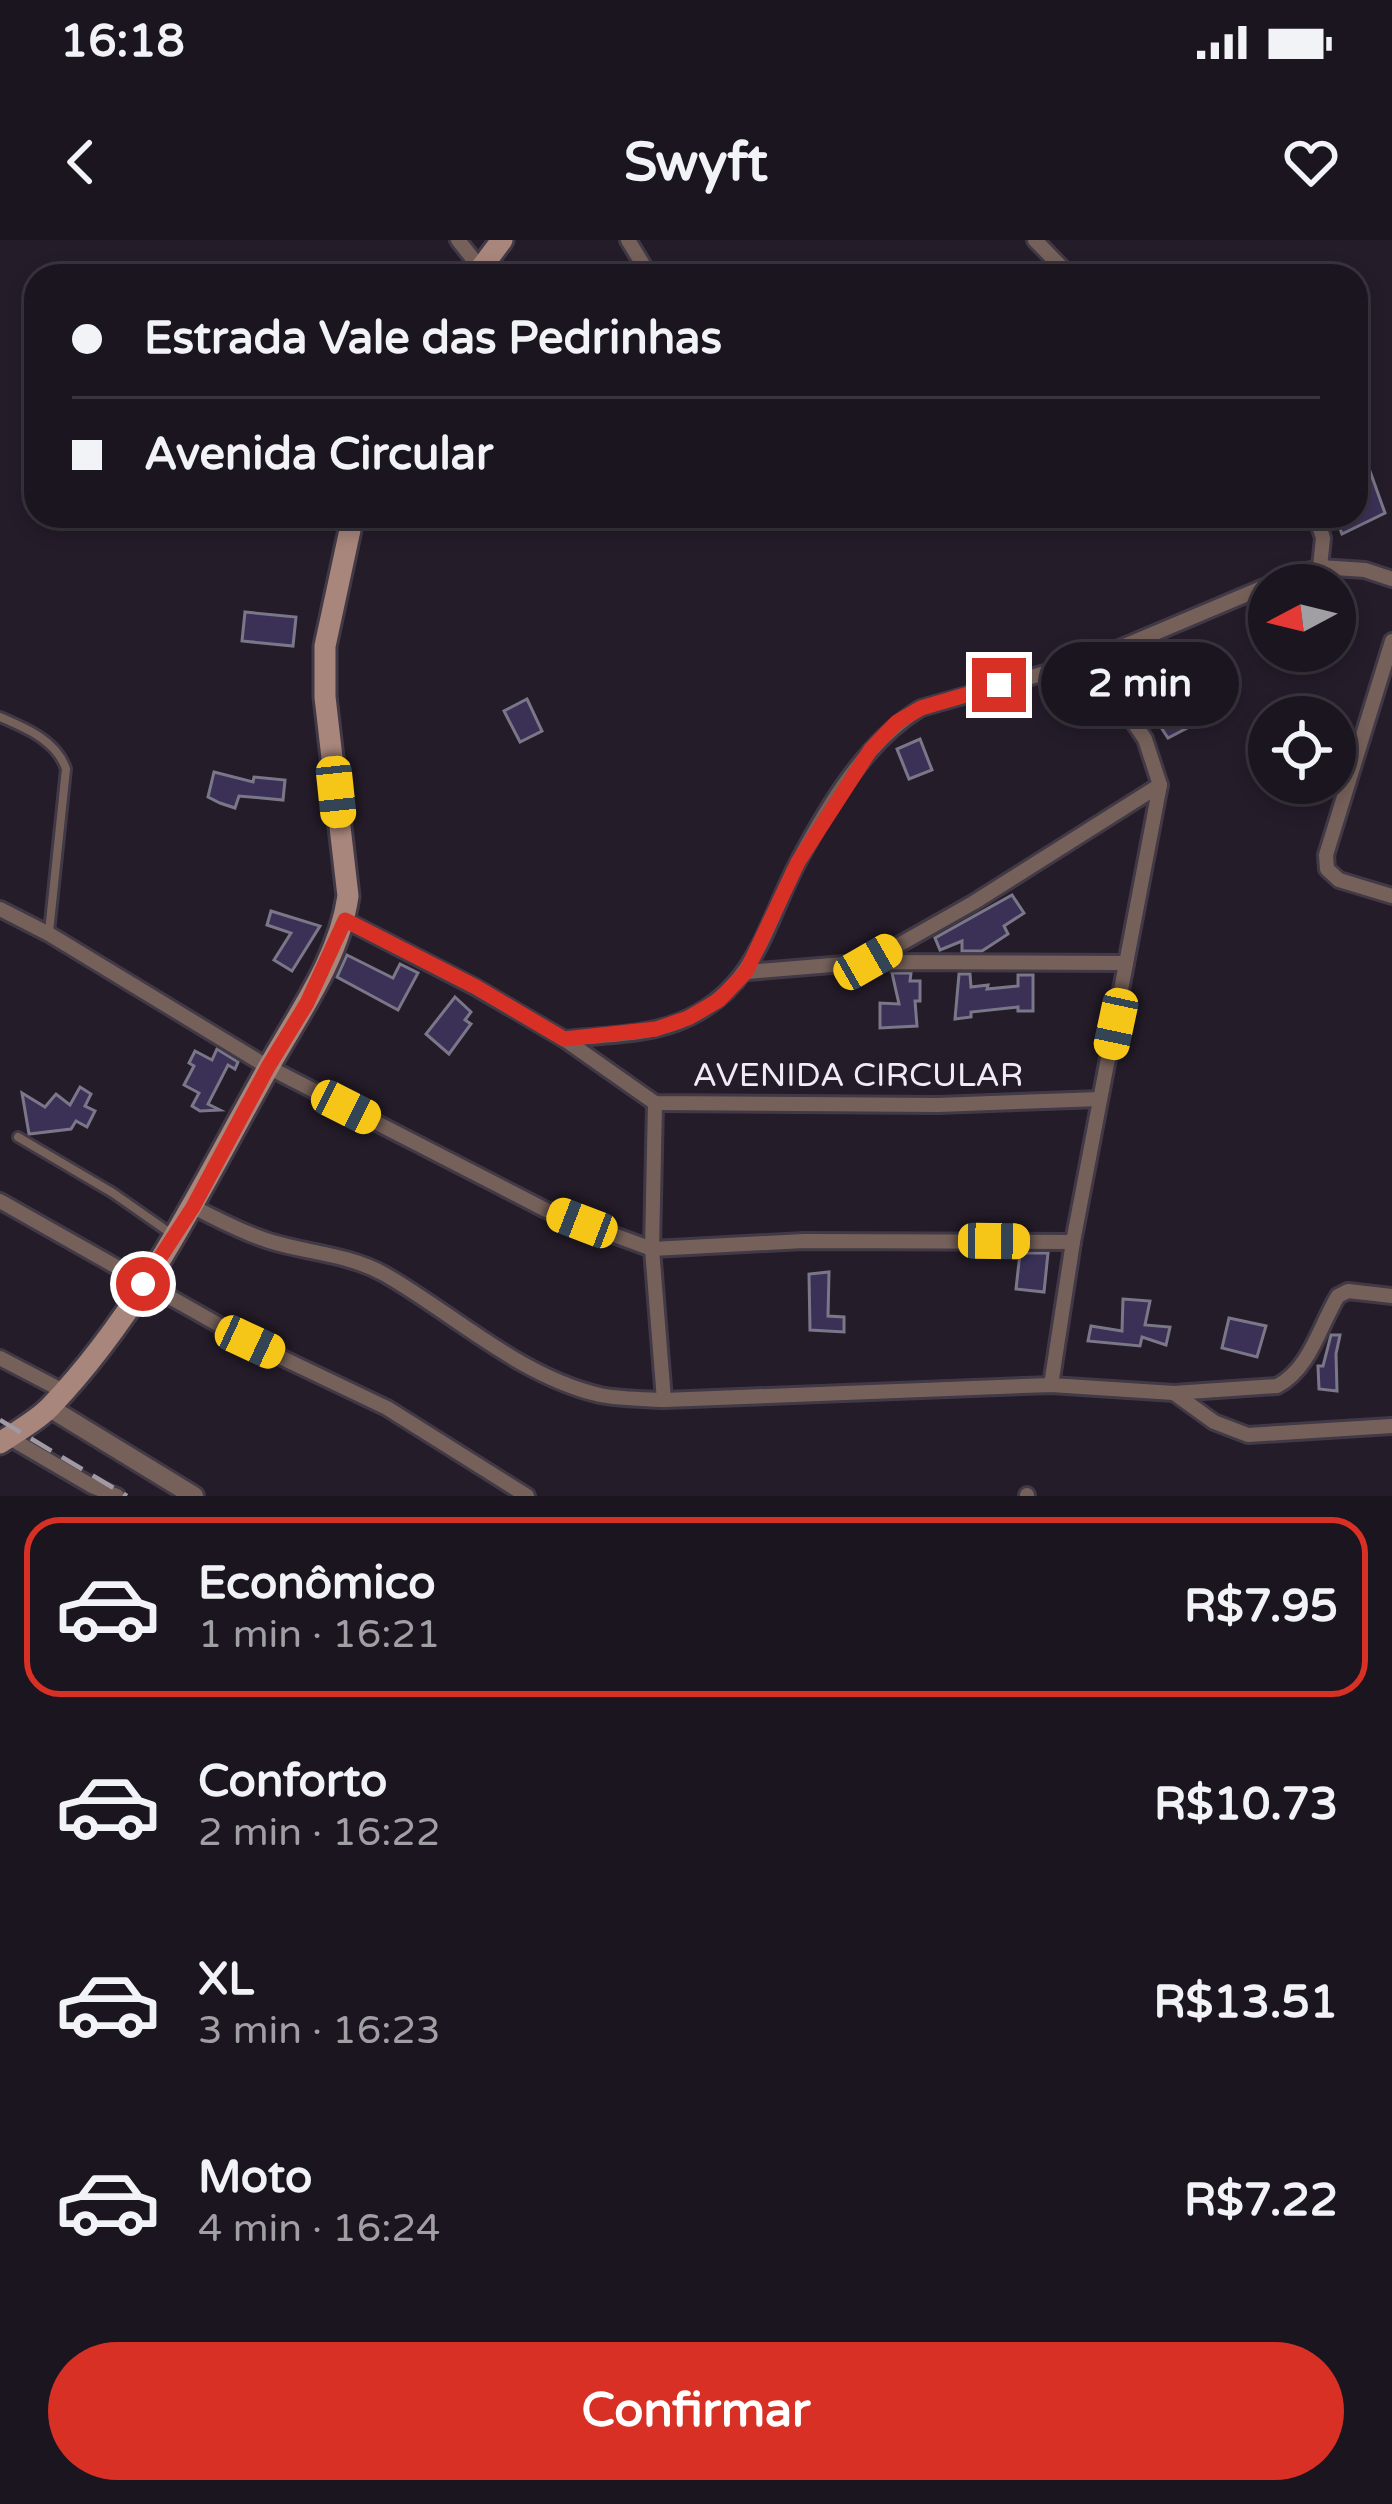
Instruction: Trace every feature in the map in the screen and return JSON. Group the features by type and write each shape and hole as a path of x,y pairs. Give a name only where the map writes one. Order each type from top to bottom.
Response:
{"main road":[{"path":"4,1440 56,1400 143,1284 193,1207 307,1003 345,920 348,896 325,697 325,646 350,528"}],"street":[{"path":"1035,240 1058,264"},
{"path":"1320,528 1320,564"},
{"name":"AVENIDA CIRCULAR","path":"1356,569 1392,579"},
{"name":"AVENIDA CIRCULAR","path":"564,1039 656,1029 719,1000 746,972 798,862 871,749 897,722 955,696 1091,660 1248,596"},
{"path":"1392,641 1326,855 1328,869 1339,880 1392,896"},
{"path":"1051,1385 1073,1242 1160,785 1144,739 1091,660"},
{"path":"868,962 973,903 1160,785"},
{"path":"0,909 268,1067 547,1210 652,1249 804,1241 1073,1242"},
{"name":"AVENIDA CIRCULAR","path":"345,920 476,987 564,1039 656,1103 938,1105 1100,1099"},
{"path":"746,972 868,962 1126,963"},
{"path":"656,1103 652,1249 664,1400"},
{"path":"0,1201 250,1342 387,1408 527,1496"},
{"path":"193,1207 264,1240 352,1259 383,1274 458,1325 577,1388 604,1396 664,1400 1051,1385 1174,1393 1277,1386 1292,1378 1308,1355 1338,1296 1348,1291 1392,1296"},
{"path":"0,1358 194,1496"},
{"path":"1174,1393 1214,1422 1248,1435 1392,1426"},
{"path":"4,1440 116,1496"}],"lane":[{"path":"0,717 60,752 66,770 49,934"},
{"path":"18,1137 113,1192 174,1236"}],"building":[{"path":"1368,466 1385,513 1368,521"},
{"path":"245,612 296,617 293,646 242,641"},
{"path":"527,699 542,731 520,742 504,711"},
{"path":"1179,699 1189,727 1168,738 1153,715"},
{"path":"920,739 932,770 909,779 897,749"},
{"path":"214,772 253,782 254,777 285,780 283,800 239,796 235,808 220,803 208,797"},
{"path":"1012,895 1024,913 1004,926 1008,934 982,951 962,951 962,941 940,950 935,938"},
{"path":"271,911 320,926 292,971 274,960 291,933 267,925"},
{"path":"347,955 393,978 400,964 418,973 398,1010 337,977"},
{"path":"892,973 911,973 910,981 920,981 920,1001 915,1001 917,1026 880,1028 880,1003 899,1004"},
{"path":"959,974 970,974 971,987 988,985 987,989 1018,986 1018,975 1033,975 1033,1011 1018,1011 1018,1007 971,1012 971,1017 955,1019"},
{"path":"455,997 471,1012 465,1020 471,1024 449,1054 426,1034"},
{"path":"217,1049 238,1062 235,1069 228,1065 208,1104 220,1110 200,1111 192,1106 199,1093 184,1085 194,1066 189,1063 195,1051 212,1060"},
{"path":"80,1087 91,1094 85,1106 95,1111 87,1127 76,1121 71,1129 29,1134 22,1093 45,1107 56,1094 70,1105"},
{"path":"1020,1253 1048,1253 1044,1292 1016,1289"},
{"path":"829,1272 828,1316 844,1317 844,1332 810,1330 809,1274"},
{"path":"1123,1299 1150,1301 1145,1325 1170,1327 1166,1345 1142,1337 1140,1346 1088,1341 1091,1326 1122,1331"},
{"path":"1229,1318 1266,1326 1257,1357 1222,1348"},
{"path":"1331,1335 1340,1335 1337,1391 1319,1389 1318,1366 1323,1366"}],"railway":[{"path":"0,1420 127,1496"}],"route":[{"path":"143,1284 193,1207 307,1003 345,920 384,944 476,987 564,1039 656,1029 688,1018 719,1000 746,972 798,862 871,749 897,722 921,708 999,685"}]}
